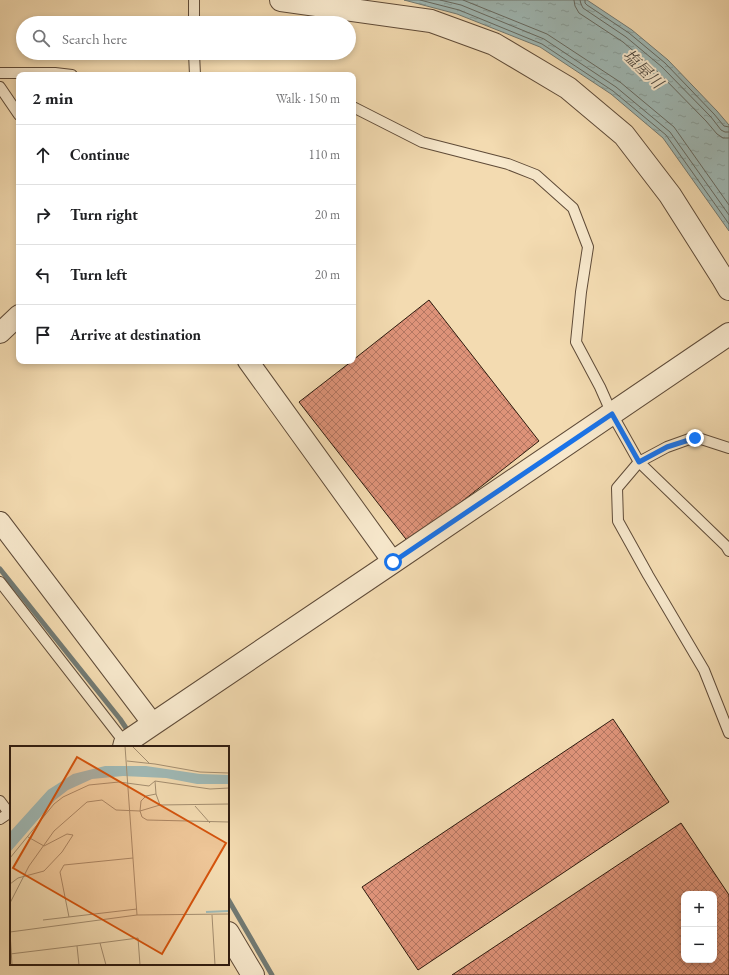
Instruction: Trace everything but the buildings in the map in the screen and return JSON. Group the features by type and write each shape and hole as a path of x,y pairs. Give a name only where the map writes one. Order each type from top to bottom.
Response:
{"street":[{"path":"281,0 431,21 494,44 568,88 624,135 670,195 729,289"},
{"path":"0,333 16,318"},
{"path":"124,745 729,334"},
{"path":"250,364 393,562"},
{"path":"0,522 153,724"},
{"path":"229,935 253,975"}],"lane":[{"path":"194,0 194,16"},
{"path":"194,60 195,72"},
{"path":"0,73 16,73"},
{"path":"0,87 16,111"},
{"path":"356,109 422,142 508,164 536,175 573,208 588,247 581,292 576,342 612,414 639,462 728,547"},
{"path":"729,448 695,438 667,447 639,462 618,488 618,521 648,576 704,670 729,733"},
{"path":"0,582 124,745"},
{"path":"0,801 9,813 0,819"}],"water":[{"name":"塩屋川","path":"404,0 587,0 632,30 668,60 729,125 729,231 663,138 611,94 540,47 457,14"}],"waterway":[{"path":"0,569 120,719 130,734"},
{"path":"229,901 272,975"}],"route":[{"path":"393,562 612,414 639,462 667,447 695,438"}]}
